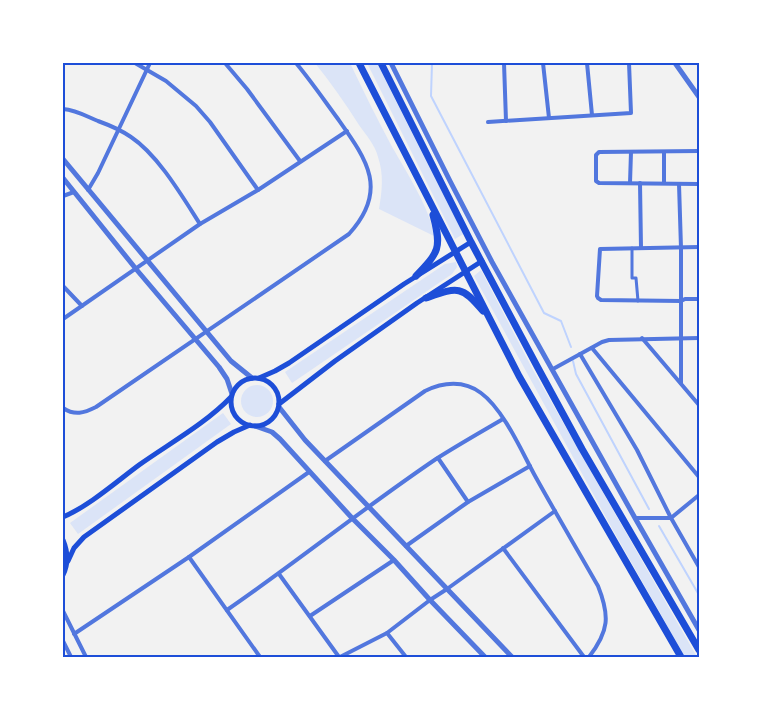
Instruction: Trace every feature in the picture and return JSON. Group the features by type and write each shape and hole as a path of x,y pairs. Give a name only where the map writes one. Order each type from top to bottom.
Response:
{"highway":[{"path":"359,63 519,376 681,657"},
{"path":"381,63 471,242 582,449 699,650"},
{"path":"416,276 430,262 438,247 437,228 429,201"},
{"path":"426,298 447,291 460,291 470,296 493,324"}],"main road":[{"path":"63,517 98,496 152,455 209,417 232,395 240,383 275,372 416,276 471,242"},
{"path":"279,405 335,361 482,261"},
{"path":"63,575 74,548 84,537 217,442 234,432 263,424 276,414 279,405 278,395 274,387 259,378"},
{"path":"232,395 231,406 235,415 241,422 252,426"},
{"path":"63,540 67,548 68,561"}],"street":[{"path":"135,63 166,81 196,106 258,190"},
{"path":"88,189 98,173 150,63"},
{"path":"225,63 248,88 300,161"},
{"path":"63,408 73,413 81,413 96,407 349,234 359,222 370,200 371,186 367,165 347,131 296,63"},
{"path":"391,63 487,252 699,630"},
{"path":"504,63 506,121"},
{"path":"543,63 549,118"},
{"path":"587,63 592,115"},
{"path":"488,122 631,113 629,63"},
{"path":"675,63 699,97"},
{"path":"63,109 82,113 131,137 150,154 168,176 200,224"},
{"path":"63,320 200,224 258,190 347,131"},
{"path":"699,151 599,152 597,153 596,181 599,183 699,184"},
{"path":"630,183 631,152"},
{"path":"664,152 664,183"},
{"path":"63,159 231,361 252,378"},
{"path":"63,178 219,367 230,386 232,395"},
{"path":"640,183 641,248"},
{"path":"679,184 681,383"},
{"path":"63,196 74,192"},
{"path":"699,247 600,249 597,296 601,300 681,301 699,299"},
{"path":"632,248 632,278 636,278 638,301"},
{"path":"63,286 82,306"},
{"path":"642,338 699,405"},
{"path":"553,369 609,340 699,338"},
{"path":"592,348 699,477"},
{"path":"580,354 637,450 699,567"},
{"path":"325,460 415,398 438,385 461,385 482,393 503,419 605,602 607,616 604,631 598,646 589,657"},
{"path":"279,405 299,433 512,657"},
{"path":"227,610 438,458 503,419"},
{"path":"252,426 272,432 485,657"},
{"path":"438,458 468,502"},
{"path":"405,546 468,502 530,466"},
{"path":"74,634 189,557 309,472"},
{"path":"635,518 671,518 699,495"},
{"path":"279,574 339,657 387,633 555,511"},
{"path":"503,548 584,657"},
{"path":"189,557 260,657"},
{"path":"310,616 394,560"},
{"path":"63,611 86,657"},
{"path":"387,633 406,657"},
{"path":"63,641 71,657"}],"shaded area":[{"path":"315,63 350,63 416,188 428,213 434,236 379,209 382,176 375,148"},
{"path":"367,63 378,63 465,233 455,239"},
{"path":"456,262 457,267 452,274 292,383 285,372 445,264"},
{"path":"481,270 533,370 697,657 685,657 609,523 474,276"},
{"path":"257,385 269,389 273,401 269,413 257,417 245,413 241,401 245,389"},
{"path":"223,413 231,424 78,534 70,523"}],"waterway":[{"path":"432,63 431,96 544,313 561,321 571,347"},
{"path":"573,361 576,374 649,509"},
{"path":"659,526 699,595"}]}
